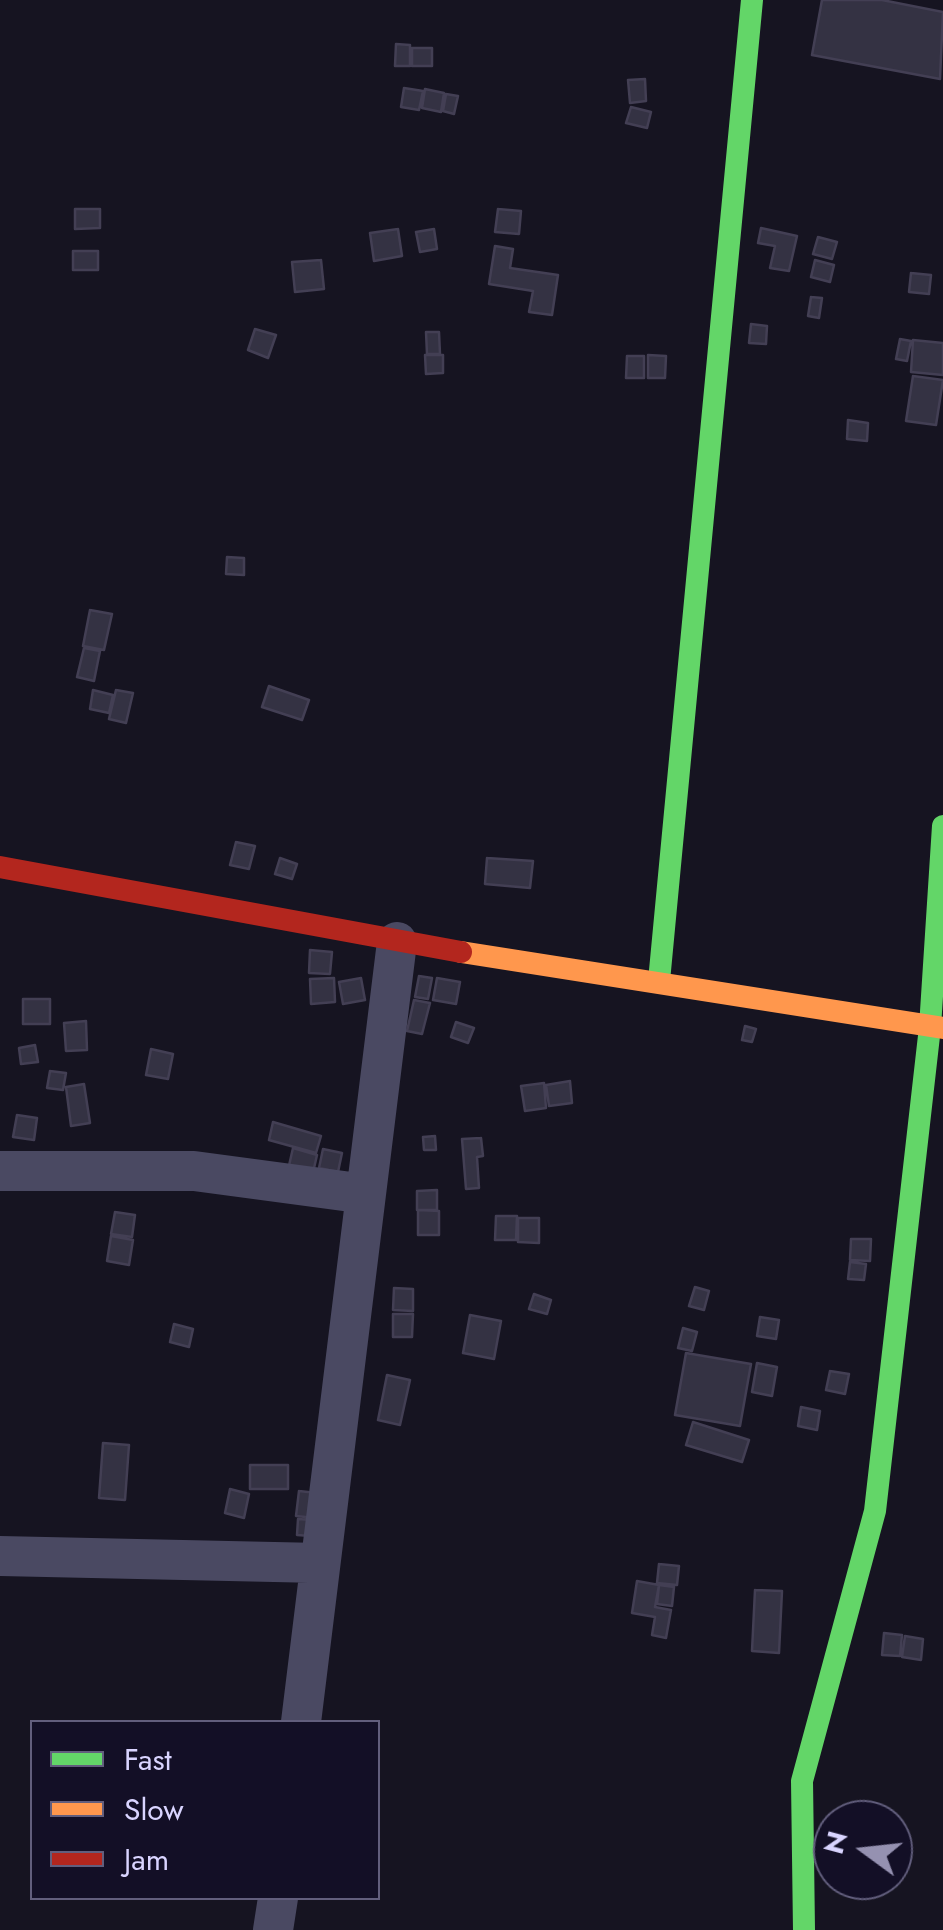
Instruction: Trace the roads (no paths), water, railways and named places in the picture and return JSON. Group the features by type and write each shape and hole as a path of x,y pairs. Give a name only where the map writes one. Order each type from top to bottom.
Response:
{"street":[{"path":"659,981 752,0"},
{"path":"804,1930 802,1781 875,1511 936,1028 943,826"},
{"path":"0,867 397,942 936,1028"},
{"path":"300,1720 397,942"},
{"path":"0,1171 194,1170 366,1194"},
{"path":"0,1556 320,1563"},
{"path":"273,1930 278,1900"}]}
